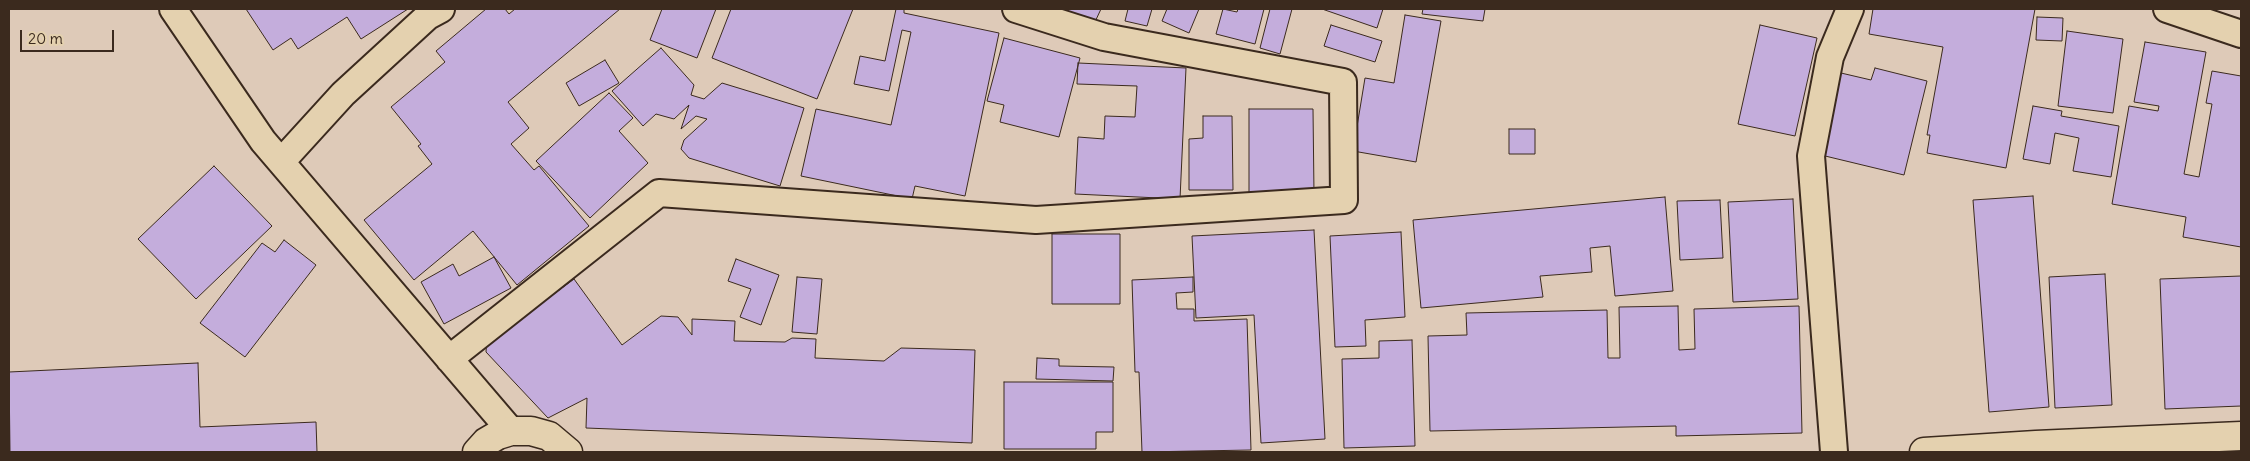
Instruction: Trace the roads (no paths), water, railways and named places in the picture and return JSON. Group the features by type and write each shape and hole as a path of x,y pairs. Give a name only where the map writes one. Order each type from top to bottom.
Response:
{"main road":[{"path":"477,449 498,435 511,431 530,430 549,436 572,451"},
{"path":"1924,452 2036,448 2241,436"}],"street":[{"path":"173,9 262,141 511,431"},
{"path":"281,162 343,94 428,16 441,9"},
{"path":"449,359 659,193 1036,220 1344,200 1343,82 1104,37 1016,9"},
{"path":"1834,452 1812,156 1830,57 1850,9"},
{"path":"2167,9 2241,34"}]}
